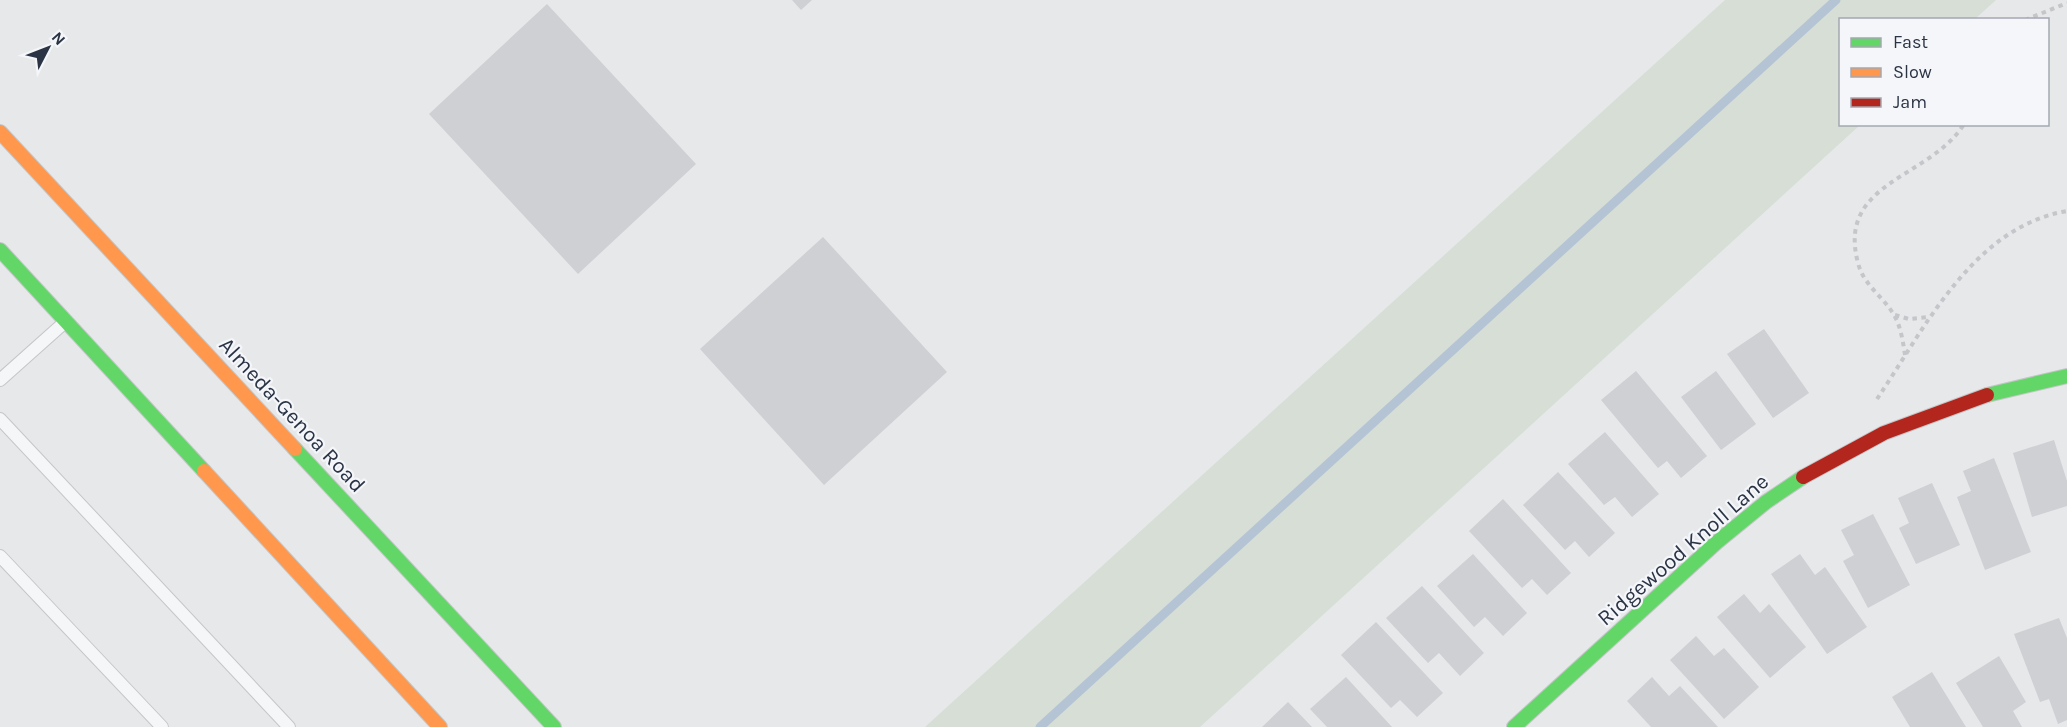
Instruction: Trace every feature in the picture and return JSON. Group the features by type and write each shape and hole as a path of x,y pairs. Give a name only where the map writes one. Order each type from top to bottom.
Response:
{"main road":[{"name":"Almeda-Genoa Road","path":"0,132 554,727"},
{"path":"0,153 10,143"},
{"path":"0,250 424,717 440,727"},
{"name":"Ridgewood Knoll Lane","path":"1514,727 1702,555 1783,490 1866,441 1928,413 2016,386 2067,376"}],"lane":[{"path":"0,380 66,321"},
{"path":"0,419 289,727"},
{"path":"0,556 162,727"}],"path":[{"path":"2030,18 2067,3"},
{"path":"1905,356 1903,338 1894,315 1870,288 1858,266 1853,244 1856,223 1863,207 1876,192 1929,160 1949,144 1962,126"},
{"path":"1875,402 1928,317 1954,284 1996,245 2025,225 2067,211"},
{"path":"1894,315 1909,319 1928,317"}],"shaded area":[{"path":"1725,0 1996,0 1976,18 1839,18 1839,126 1859,126 1200,727 925,727"}],"building":[{"path":"792,0 812,0 801,10"},
{"path":"547,4 696,164 578,274 429,114"},
{"path":"823,237 947,372 824,485 700,349"},
{"path":"1764,329 1809,393 1773,418 1727,354"},
{"path":"1636,371 1707,456 1681,478 1667,461 1658,468 1601,400"},
{"path":"1716,371 1756,424 1721,450 1681,397"},
{"path":"1605,432 1659,494 1632,517 1615,497 1604,505 1568,464"},
{"path":"2054,440 2067,481 2067,506 2032,517 2013,453"},
{"path":"1994,458 2031,552 1985,570 1957,497 1971,491 1963,471"},
{"path":"1558,472 1615,533 1589,557 1575,541 1565,550 1523,505"},
{"path":"1932,483 1960,545 1916,564 1899,528 1909,523 1898,498"},
{"path":"1503,499 1571,573 1547,595 1532,579 1522,588 1469,531"},
{"path":"1873,514 1910,585 1868,608 1843,561 1854,555 1841,530"},
{"path":"1473,554 1527,613 1503,636 1485,617 1474,627 1437,586"},
{"path":"1800,554 1815,575 1825,567 1867,627 1827,654 1771,574"},
{"path":"1422,586 1484,653 1460,676 1439,653 1428,663 1386,618"},
{"path":"1744,594 1760,613 1769,604 1806,647 1770,678 1717,617"},
{"path":"2059,618 2067,638 2067,720 2058,724 2049,699 2040,702 2014,634"},
{"path":"1376,622 1443,693 1417,717 1400,700 1391,708 1341,655"},
{"path":"1696,636 1714,656 1724,648 1759,687 1724,719 1670,660"},
{"path":"1999,656 2026,702 2013,711 2022,727 1983,727 1956,683"},
{"path":"1932,672 1966,727 1910,727 1892,697"},
{"path":"1346,677 1392,727 1327,727 1310,709"},
{"path":"1652,677 1669,696 1680,686 1718,727 1651,727 1627,701"},
{"path":"1288,702 1312,727 1262,727"}],"waterway":[{"path":"1040,727 1836,0"}],"traffic: fast":[{"path":"0,250 204,471"},
{"path":"1987,395 2067,376"},
{"path":"295,449 554,727"},
{"path":"1514,727 1717,542 1766,502 1803,477"}],"traffic: slow":[{"path":"0,132 295,449"},
{"path":"204,471 440,727"}],"traffic: jam":[{"path":"1803,477 1884,433 1987,395"}]}
